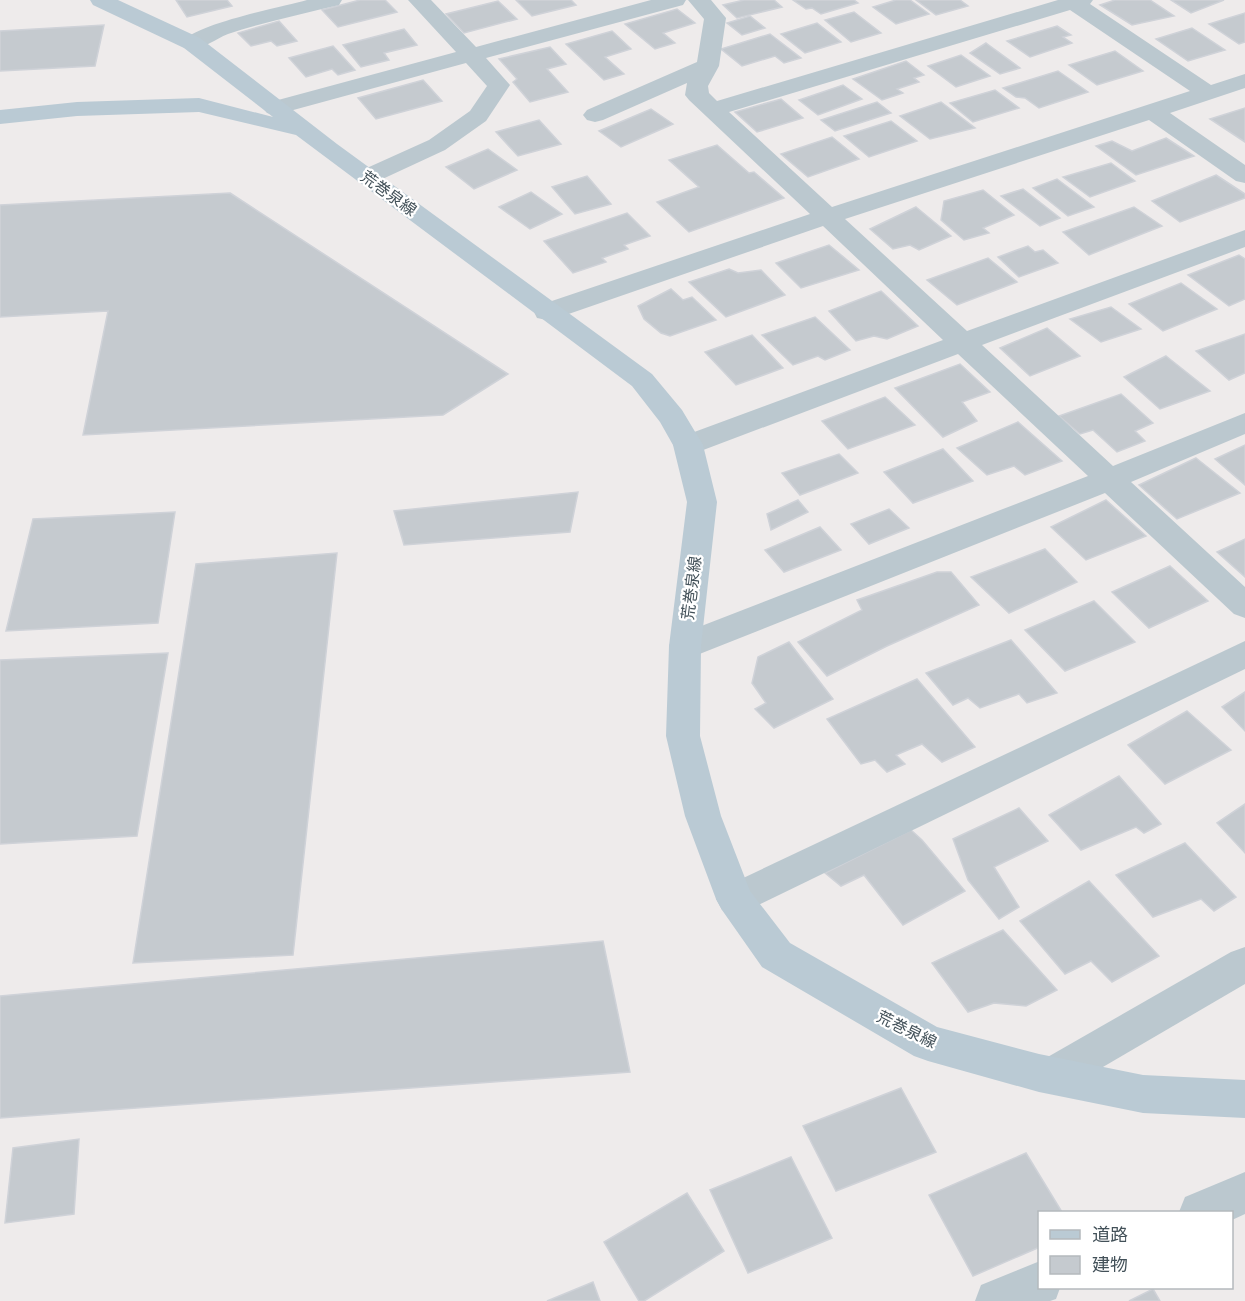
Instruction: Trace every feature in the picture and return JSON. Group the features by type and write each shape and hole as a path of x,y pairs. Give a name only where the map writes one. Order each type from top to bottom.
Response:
{"street":[{"name":"荒巻泉線","path":"101,0 192,43 547,312 642,380 672,417 688,445 702,502 684,646 683,736 704,816 735,899 776,955 928,1043 1053,1075 1143,1094 1245,1099"},
{"path":"192,43 220,30 331,0"},
{"path":"367,177 437,145 478,116 499,85 419,0"},
{"path":"275,108 675,0"},
{"path":"699,0 715,18 708,66 697,87 697,95 1245,606"},
{"path":"713,110 1075,1 1208,93"},
{"path":"595,115 708,66"},
{"path":"547,312 828,216 1245,81"},
{"path":"0,117 77,109 199,105 307,132"},
{"path":"1152,111 1245,176"},
{"path":"688,445 1245,238"},
{"path":"684,646 1110,479 1245,423"},
{"path":"735,899 1245,654"},
{"path":"1053,1075 1245,964"},
{"path":"1202,1211 1245,1193"},
{"path":"998,1301 1038,1284"}],"building":[{"path":"176,0 227,0 232,6 187,17"},
{"path":"360,0 385,0 397,12 338,27 322,10"},
{"path":"516,0 571,0 576,5 532,16"},
{"path":"744,0 774,0 782,7 737,18 723,5"},
{"path":"793,0 854,0 858,3 821,14 812,8 806,9"},
{"path":"896,0 910,0 929,14 896,24 873,7"},
{"path":"916,0 960,0 968,6 936,15"},
{"path":"1115,0 1150,0 1174,16 1132,25 1100,5"},
{"path":"1171,0 1224,0 1191,13"},
{"path":"498,1 517,19 464,33 446,14"},
{"path":"677,9 695,23 663,33 675,43 655,49 625,24"},
{"path":"854,12 881,33 851,42 825,20"},
{"path":"1245,13 1245,42 1239,44 1209,24"},
{"path":"750,16 765,28 742,35 727,23"},
{"path":"279,21 297,41 277,46 271,41 251,46 238,33"},
{"path":"817,23 841,42 805,53 781,34"},
{"path":"104,25 95,66 0,71 0,31"},
{"path":"1057,26 1071,35 1063,37 1072,43 1030,57 1007,41"},
{"path":"1192,28 1225,50 1188,61 1156,39"},
{"path":"404,29 417,45 384,53 389,60 361,67 343,45"},
{"path":"612,31 631,49 605,57 624,74 604,80 566,44"},
{"path":"770,34 801,58 784,63 775,56 742,66 721,49"},
{"path":"986,43 1020,68 1000,74 970,53"},
{"path":"333,46 355,70 338,75 332,69 306,77 289,58"},
{"path":"550,47 566,64 547,69 568,92 530,102 513,82 517,79 499,59"},
{"path":"1115,51 1143,71 1097,85 1069,65"},
{"path":"961,55 990,76 956,87 928,66"},
{"path":"906,61 924,75 914,78 919,82 897,89 903,93 882,100 853,79"},
{"path":"1058,71 1088,92 1039,108 1025,98 1016,97 1003,88"},
{"path":"423,80 442,101 376,119 358,98"},
{"path":"843,85 862,99 818,115 799,100"},
{"path":"995,90 1019,108 973,122 950,103"},
{"path":"781,99 803,118 757,132 735,112"},
{"path":"877,102 891,113 835,131 821,120"},
{"path":"941,102 975,128 930,139 900,116"},
{"path":"1245,108 1245,142 1210,119"},
{"path":"651,109 673,124 621,147 599,131"},
{"path":"539,120 561,144 518,156 496,132"},
{"path":"891,121 917,141 869,157 844,136"},
{"path":"832,137 859,159 808,177 781,154"},
{"path":"1166,138 1194,156 1136,175 1096,146 1112,141 1132,151"},
{"path":"717,145 749,173 754,172 784,198 689,232 657,202 699,187 669,160"},
{"path":"488,149 517,170 474,189 446,167"},
{"path":"1111,163 1135,181 1090,197 1063,177"},
{"path":"1216,175 1245,194 1245,198 1180,222 1152,201"},
{"path":"587,176 611,204 575,214 552,187"},
{"path":"1057,179 1094,207 1068,216 1033,188"},
{"path":"1023,189 1060,218 1040,226 1001,196"},
{"path":"983,190 1014,215 983,228 989,233 964,240 941,220 944,201"},
{"path":"531,192 562,214 530,229 499,207"},
{"path":"230,193 508,374 443,415 83,435 108,311 0,317 0,205"},
{"path":"916,207 951,236 919,250 910,245 893,249 870,229"},
{"path":"1134,207 1162,226 1089,255 1063,232"},
{"path":"627,213 650,236 624,245 628,249 602,258 606,262 573,273 544,241"},
{"path":"829,245 859,270 801,288 776,263"},
{"path":"1028,246 1035,252 1043,250 1058,263 1019,277 998,257"},
{"path":"1239,255 1245,259 1245,299 1229,306 1188,275"},
{"path":"988,258 1017,282 957,305 927,280"},
{"path":"729,269 738,273 761,270 785,295 726,317 689,282"},
{"path":"1181,283 1217,309 1163,331 1129,304"},
{"path":"671,289 683,300 692,297 716,320 670,336 661,333 644,319 638,306"},
{"path":"881,291 918,326 887,339 874,336 856,341 829,311"},
{"path":"1111,307 1141,329 1101,342 1070,319"},
{"path":"815,317 850,350 825,360 818,356 793,365 762,335"},
{"path":"1047,328 1080,356 1030,376 1000,348"},
{"path":"1245,334 1245,373 1229,380 1196,351"},
{"path":"752,335 783,368 736,385 705,352"},
{"path":"1166,356 1210,391 1160,409 1124,377"},
{"path":"960,364 990,392 962,402 977,421 943,437 895,388"},
{"path":"1121,394 1153,423 1135,431 1145,441 1117,452 1093,430 1080,434 1059,416"},
{"path":"885,397 915,425 848,449 822,421"},
{"path":"1018,422 1062,461 1025,475 1014,466 987,475 957,448"},
{"path":"1245,445 1245,485 1215,459"},
{"path":"943,449 973,481 913,503 884,472"},
{"path":"839,454 858,473 800,495 782,473"},
{"path":"1196,458 1240,493 1177,519 1139,485"},
{"path":"578,492 570,532 404,545 394,511"},
{"path":"798,500 808,512 771,530 767,514"},
{"path":"1106,500 1146,536 1086,560 1051,527"},
{"path":"889,509 909,528 869,544 851,524"},
{"path":"175,512 158,623 6,631 33,519"},
{"path":"820,527 841,550 784,572 765,550"},
{"path":"1245,539 1245,577 1217,552"},
{"path":"1045,549 1077,582 1009,613 971,577"},
{"path":"337,553 293,955 133,963 196,564"},
{"path":"1170,566 1208,601 1149,628 1112,592"},
{"path":"937,572 951,572 979,605 827,676 798,642 862,610 857,600"},
{"path":"1094,601 1135,642 1065,671 1025,630"},
{"path":"1011,640 1057,693 1027,703 1019,694 980,708 968,698 953,705 926,673"},
{"path":"789,642 833,699 774,728 755,709 766,703 752,683 758,657"},
{"path":"168,653 137,836 0,844 0,660"},
{"path":"917,679 975,747 942,762 922,744 896,755 905,764 887,772 875,760 861,764 827,719"},
{"path":"1245,692 1245,731 1222,707"},
{"path":"1187,711 1231,750 1165,784 1128,745"},
{"path":"1119,776 1161,824 1144,833 1136,827 1081,850 1049,815"},
{"path":"1245,804 1245,853 1217,823"},
{"path":"1019,808 1048,841 994,867 1019,907 999,919 968,880 953,839"},
{"path":"911,830 965,891 903,925 864,875 841,886 825,873"},
{"path":"1185,843 1236,897 1214,911 1201,899 1153,917 1116,875"},
{"path":"1089,881 1159,956 1112,982 1091,961 1065,974 1020,921"},
{"path":"1003,930 1057,990 1026,1006 994,1003 968,1012 932,963"},
{"path":"603,941 630,1072 0,1118 0,996"},
{"path":"901,1088 936,1152 836,1191 803,1126"},
{"path":"79,1139 74,1214 5,1223 13,1148"},
{"path":"1026,1153 1061,1211 1038,1211 1038,1248 973,1276 929,1195"},
{"path":"791,1157 832,1238 748,1273 710,1190"},
{"path":"687,1193 724,1251 644,1301 639,1301 604,1242"},
{"path":"593,1282 600,1301 547,1301"},
{"path":"1153,1289 1160,1301 1129,1301"}]}
